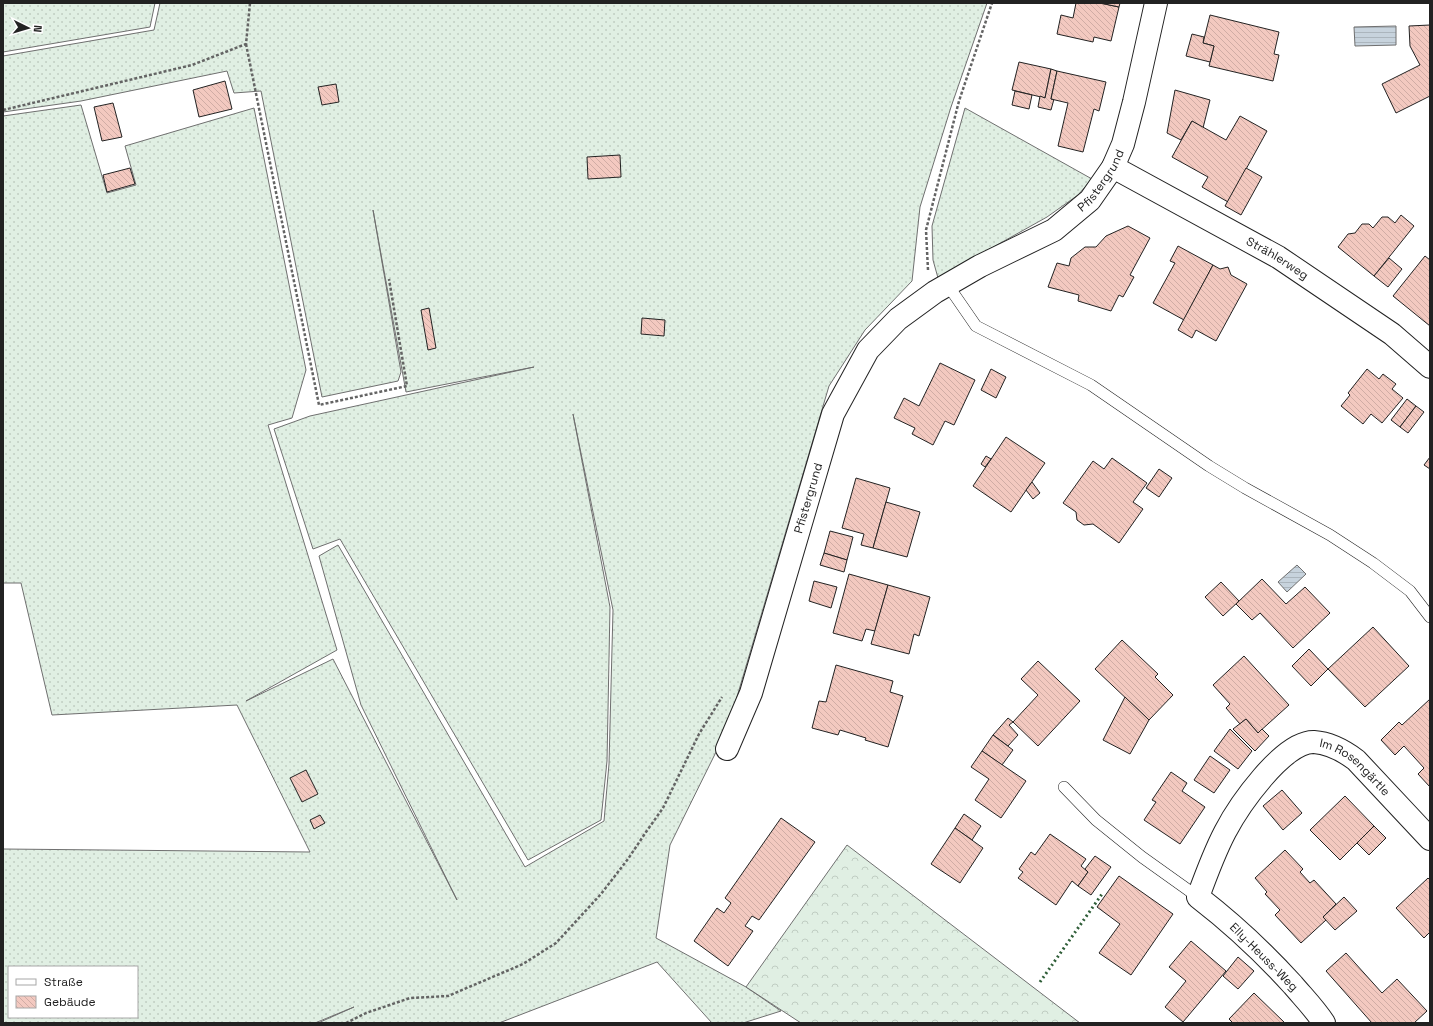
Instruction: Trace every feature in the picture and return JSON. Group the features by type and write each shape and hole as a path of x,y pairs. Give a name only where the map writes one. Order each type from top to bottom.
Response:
{"street":[{"name":"Pfistergrund","path":"726,749 751,693 833,414 868,350 898,319 941,288 1054,230 1090,200 1113,167 1123,144 1156,3"},
{"name":"Strählerweg","path":"1113,167 1278,257 1392,334 1430,367"},
{"name":"Im Rosengärtle","path":"1198,897 1210,864 1225,832 1245,801 1268,771 1282,757 1304,744 1314,742 1328,745 1343,751 1356,760 1430,839"},
{"name":"Elly-Heuss-Weg","path":"1198,897 1228,921 1277,968 1317,1012 1324,1023"}],"lane":[{"path":"941,288 976,326 1091,385 1209,466 1245,488 1330,535 1373,563 1410,591 1430,617"},
{"name":"Elly-Heuss-Weg","path":"1064,787 1096,820 1142,857 1198,897"}],"path":[{"path":"250,3 246,44 319,405 408,386 389,279"},
{"path":"941,288 927,269 926,230 959,101 992,3"},
{"path":"3,110 192,65 246,44"},
{"path":"346,1023 366,1013 410,998 448,996 523,964 556,943 601,894 655,820 663,808 699,734 724,694 751,693"}],"green space":[{"path":"3,3 155,3 150,27 3,52"},
{"path":"160,3 987,3 951,107 920,207 912,281 865,330 829,386 731,717 719,746 670,845 656,938 746,987 781,1011 743,1023 712,1023 657,962 499,1023 318,1023 354,1007 315,1023 3,1023 3,849 310,852 237,705 52,715 21,583 3,583 3,116 81,105 107,193 136,185 125,146 254,108 306,370 292,418 268,425 337,650 246,701 333,659 457,900 361,705 319,556 338,545 525,867 604,821 609,764 613,610 573,414 610,607 607,761 601,820 528,860 340,539 313,549 274,429 310,416 534,367 406,392 373,210 401,372 398,381 322,397 261,91 234,93 227,71 81,101 3,112 3,56 154,30"},
{"path":"965,108 1092,179 1078,195 1047,217 938,278 933,260 932,226"},
{"path":"847,845 1080,1023 801,1023 746,987"}],"shaded area":[{"path":"1396,26 1396,45 1355,46 1354,27"},
{"path":"1297,565 1306,574 1287,592 1278,582"}],"building":[{"path":"1076,3 1100,3 1119,7 1111,41 1094,37 1093,42 1057,34 1061,15 1073,18"},
{"path":"1100,3 1120,3 1119,7"},
{"path":"1210,15 1279,32 1274,54 1279,55 1273,81 1209,66 1214,46 1203,43"},
{"path":"1430,25 1430,96 1396,113 1382,84 1420,65 1410,46 1409,26"},
{"path":"1192,34 1204,37 1203,43 1214,46 1210,62 1186,56"},
{"path":"1019,62 1051,69 1045,98 1012,90"},
{"path":"1051,69 1057,71 1051,99 1054,99 1051,110 1038,107 1040,96 1045,98"},
{"path":"1057,71 1106,82 1099,111 1094,109 1083,152 1058,146 1068,103 1051,99"},
{"path":"225,81 232,109 199,117 193,90"},
{"path":"336,84 339,102 322,105 318,87"},
{"path":"1175,90 1210,100 1203,128 1192,121 1181,140 1167,133"},
{"path":"1015,91 1032,95 1029,109 1012,105"},
{"path":"113,103 122,137 102,141 94,107"},
{"path":"1240,116 1267,131 1228,202 1202,187 1208,177 1172,157 1192,121 1226,140"},
{"path":"620,155 621,177 588,179 587,157"},
{"path":"130,168 135,184 107,192 103,175"},
{"path":"1246,168 1262,177 1241,215 1225,206"},
{"path":"1401,215 1414,226 1374,276 1338,247 1348,234 1355,233 1362,224 1369,224 1373,228 1382,217 1388,217 1395,223"},
{"path":"1128,226 1150,238 1130,275 1134,277 1123,297 1119,295 1111,311 1078,301 1079,295 1048,287 1057,263 1069,266 1071,258 1085,247 1096,247 1106,236"},
{"path":"1178,246 1213,265 1184,320 1153,303 1175,263 1170,261"},
{"path":"1425,256 1430,260 1430,326 1393,296"},
{"path":"1389,258 1402,269 1388,287 1374,276"},
{"path":"1213,265 1220,269 1228,267 1231,275 1247,284 1216,341 1196,330 1192,338 1178,330"},
{"path":"429,308 436,348 428,350 421,310"},
{"path":"642,318 665,320 664,336 641,334"},
{"path":"940,363 975,380 954,425 945,421 933,445 912,434 915,428 894,418 904,398 919,406"},
{"path":"991,369 1006,377 996,398 981,390"},
{"path":"1367,369 1379,379 1383,374 1396,384 1392,389 1403,398 1382,423 1371,414 1363,424 1341,406 1350,395 1348,393"},
{"path":"1407,399 1416,406 1400,427 1391,420"},
{"path":"1416,406 1424,412 1408,433 1400,427"},
{"path":"1006,437 1045,463 1011,512 973,486"},
{"path":"986,456 991,459 985,467 981,464"},
{"path":"1430,457 1430,469 1424,465"},
{"path":"1112,458 1147,483 1133,502 1143,509 1119,543 1093,524 1084,525 1077,520 1076,512 1063,503 1093,461 1104,469"},
{"path":"1159,469 1172,478 1159,497 1146,488"},
{"path":"856,478 890,488 873,548 861,545 864,534 842,528"},
{"path":"1032,482 1040,493 1033,499 1026,490"},
{"path":"886,502 920,512 907,557 873,548"},
{"path":"830,531 853,537 847,560 824,553"},
{"path":"824,553 847,560 844,572 820,565"},
{"path":"849,574 888,585 875,631 866,629 862,641 833,633"},
{"path":"1262,579 1286,604 1305,587 1330,613 1293,648 1260,613 1252,620 1236,604"},
{"path":"814,581 837,587 831,608 809,601"},
{"path":"1221,582 1239,601 1223,616 1205,597"},
{"path":"888,585 930,597 919,636 914,634 909,654 871,644"},
{"path":"1373,627 1409,666 1365,707 1328,669"},
{"path":"1122,640 1158,674 1155,677 1173,695 1149,720 1095,669"},
{"path":"1309,649 1328,669 1311,686 1292,666"},
{"path":"1244,656 1289,705 1258,733 1246,719 1240,724 1226,708 1230,704 1213,685"},
{"path":"1038,661 1080,701 1038,746 1013,722 1038,695 1021,679"},
{"path":"836,665 893,681 890,692 903,696 888,747 840,730 838,735 812,728 819,701 826,702"},
{"path":"1125,697 1149,720 1130,754 1103,740"},
{"path":"1430,699 1430,787 1418,774 1424,768 1404,746 1395,755 1381,740 1399,722 1402,725"},
{"path":"1008,718 1013,722 1009,725 1018,735 1008,746 993,735"},
{"path":"1246,719 1258,733 1262,729 1269,736 1255,751 1233,729"},
{"path":"1230,729 1252,751 1238,769 1214,751"},
{"path":"993,735 1013,750 1002,765 982,751"},
{"path":"982,751 1026,781 1001,818 975,800 989,779 971,767"},
{"path":"1210,756 1230,770 1214,793 1194,780"},
{"path":"306,770 318,794 302,802 290,778"},
{"path":"1171,772 1187,783 1182,791 1205,807 1180,844 1144,820 1156,802 1152,800"},
{"path":"1282,790 1302,813 1283,830 1263,806"},
{"path":"1345,796 1374,826 1340,860 1310,830"},
{"path":"964,814 981,826 972,840 955,828"},
{"path":"320,815 325,823 314,829 310,820"},
{"path":"781,818 815,842 759,920 752,916 745,926 753,931 728,966 694,941 717,908 724,913 731,903 725,898"},
{"path":"1374,826 1386,838 1369,855 1357,843"},
{"path":"955,828 983,848 960,883 931,864"},
{"path":"1050,834 1086,859 1081,866 1088,872 1078,886 1072,881 1056,905 1018,878 1023,872 1019,869 1031,852 1035,855"},
{"path":"1285,850 1303,869 1300,872 1310,883 1314,880 1336,904 1323,917 1326,920 1301,943 1275,915 1280,910 1265,894 1267,892 1255,878"},
{"path":"1095,856 1111,867 1091,895 1078,886 1088,872 1085,869"},
{"path":"1119,876 1173,914 1131,975 1099,953 1120,924 1097,907"},
{"path":"1428,878 1430,880 1430,932 1424,938 1396,908"},
{"path":"1344,897 1357,911 1335,930 1323,917"},
{"path":"1191,941 1226,971 1183,1022 1165,1007 1186,981 1169,967"},
{"path":"1346,953 1382,993 1397,979 1427,1011 1414,1023 1372,1023 1326,971"},
{"path":"1238,957 1254,971 1238,989 1223,976"},
{"path":"1254,993 1285,1023 1233,1023 1229,1019"}],"hedge":[{"path":"1040,982 1102,894"}]}
